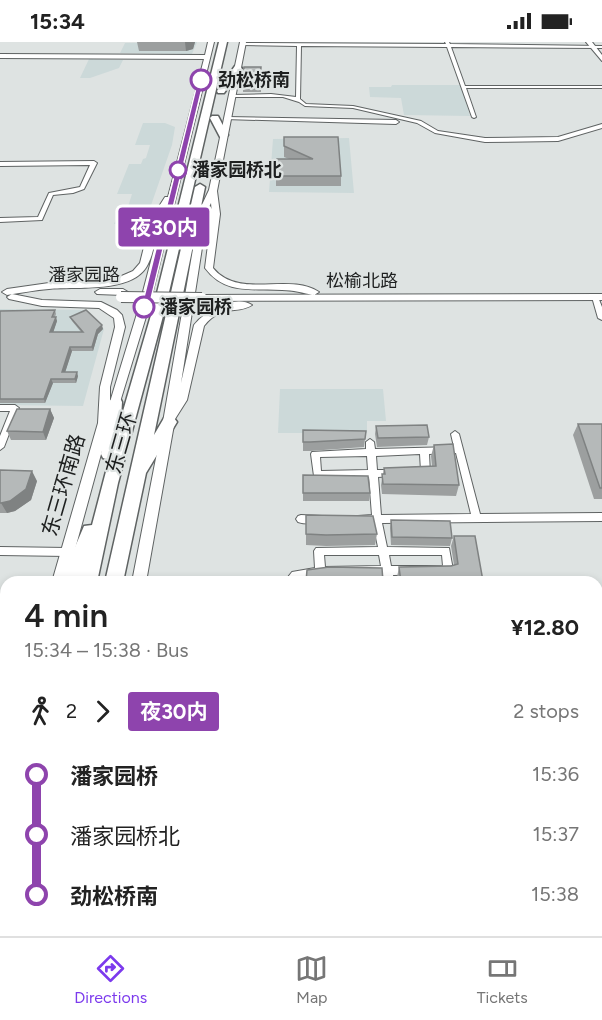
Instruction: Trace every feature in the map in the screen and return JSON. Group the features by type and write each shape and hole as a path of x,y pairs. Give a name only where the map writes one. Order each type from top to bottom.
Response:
{"highway":[{"path":"213,42 218,61"},
{"path":"167,305 223,42"},
{"path":"223,135 221,91 232,42"},
{"path":"221,91 238,68"},
{"path":"172,284 221,118"},
{"name":"东三环","path":"115,576 167,305"},
{"name":"东三环","path":"89,576 110,483 167,305"},
{"path":"110,483 105,470 115,402"},
{"path":"134,481 169,422"},
{"path":"71,576 88,534 103,510"},
{"path":"124,576 125,531"}],"street":[{"path":"5,295 49,286 112,284 136,273 144,264 154,219 172,193 207,57 213,42"},
{"path":"396,122 221,118 232,96 243,43 591,44 602,47"},
{"path":"297,43 298,99"},
{"path":"447,44 474,117"},
{"path":"591,44 602,58"},
{"path":"0,56 207,57"},
{"path":"463,87 602,87"},
{"path":"232,96 293,96 322,116 322,120"},
{"path":"305,105 353,107 419,122 437,132 485,140 558,139 602,126"},
{"path":"140,576 169,422 204,209 213,190 223,135"},
{"path":"0,164 94,163 82,188 51,194 40,219 0,220"},
{"path":"213,190 216,214 209,268 213,275 225,283 284,287 317,295"},
{"name":"东三环南路","path":"61,576 103,425 115,402 144,307 172,193"},
{"path":"5,295 42,303 101,305 119,317 120,327 104,397 103,425"},
{"name":"潘家园路","path":"5,295 122,295"},
{"name":"松榆北路","path":"122,295 600,296"},
{"path":"169,422 182,400 196,333 205,317 226,307 285,305 317,295"},
{"path":"600,296 602,318"},
{"path":"0,408 15,408 0,447"},
{"path":"455,434 477,519"},
{"path":"405,473 317,474 315,454 370,447 424,451 459,450"},
{"path":"370,447 377,519 388,576"},
{"path":"416,474 426,474 424,451"},
{"path":"355,519 602,517"},
{"path":"301,519 333,519"},
{"path":"0,551 67,552"},
{"path":"295,576 320,571 448,570 446,551 319,551 320,571"}],"shaded area":[{"path":"197,42 192,54 120,53 125,43"},
{"path":"89,59 123,60 119,68 90,78 80,78"},
{"path":"392,85 461,85 470,116 404,115 401,98 370,97 369,87 391,87"},
{"path":"143,123 165,123 175,127 172,145 149,211 130,224 114,224 118,215 127,210 132,194 117,194 129,164 141,164 146,158 150,145 135,145"},
{"path":"349,138 354,193 269,192 273,139"},
{"path":"0,309 86,310 104,329 83,406 0,405"},
{"path":"280,389 383,389 386,421 367,421 367,433 278,433"}],"building":[{"path":"244,67 261,67 260,82 243,83"},
{"path":"284,137 338,137 341,176 276,176 277,159 313,159 284,146"},
{"path":"55,310 52,317 56,317 50,332 83,332 70,317 86,310 102,325 97,330 92,347 70,347 62,372 77,372 75,379 51,379 44,399 0,399 0,311"},
{"path":"17,409 50,409 43,432 7,431"},
{"path":"578,424 602,424 602,488 600,488"},
{"path":"427,425 429,437 378,438 376,426"},
{"path":"303,430 366,431 365,439 303,442"},
{"path":"453,444 459,485 383,484 384,468 436,466 434,445"},
{"path":"0,470 32,471 26,489 10,501 1,503 0,503"},
{"path":"303,475 368,476 370,493 303,493"},
{"path":"306,515 373,516 377,534 306,534"},
{"path":"391,520 450,521 452,538 392,537"},
{"path":"454,536 475,536 482,576 400,576 399,567 451,566 458,564"},
{"path":"329,567 382,568 383,576 306,576 307,570"}],"bus line":[{"name":"夜30内","path":"144,307 201,80"}],"place":[{"name":"劲松桥南","path":"201,80"},
{"name":"潘家园桥北","path":"178,170"},
{"name":"潘家园桥","path":"144,307"}]}
